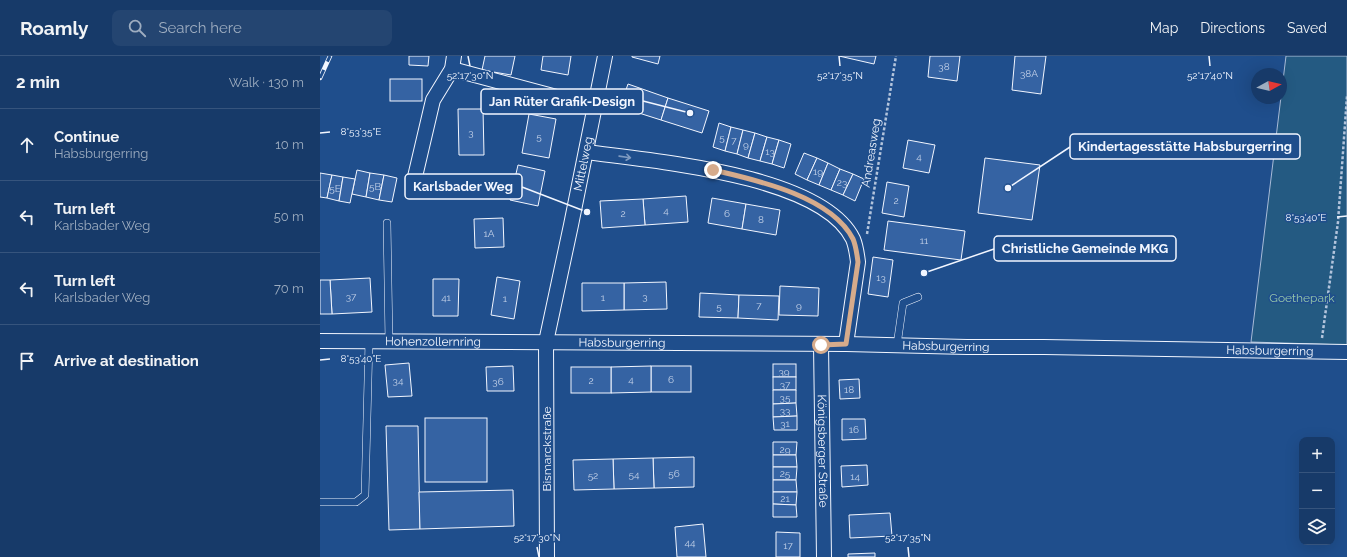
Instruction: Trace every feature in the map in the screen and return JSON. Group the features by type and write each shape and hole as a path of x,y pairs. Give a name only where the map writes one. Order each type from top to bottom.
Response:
{"street":[{"name":"Mittelweg","path":"546,342 605,56"},
{"path":"414,181 433,100 453,62 594,107"},
{"path":"586,152 713,170 757,181 815,203 829,213 848,231 857,249 858,262 846,344"},
{"name":"Hohenzollernring","path":"320,341 546,342"},
{"name":"Habsburgerring","path":"546,342 846,344 1347,352"},
{"name":"Bismarckstraße","path":"546,342 547,557"},
{"name":"Königsberger Straße","path":"821,345 824,557"}],"lane":[{"path":"387,223 389,341"},
{"path":"897,346 903,303 918,297"},
{"path":"320,502 356,502 365,495 369,341"}],"path":[{"name":"Andreasweg","path":"857,249 867,235 896,56"},
{"path":"1320,352 1338,222 1347,96"}],"green space":[{"name":"Goethepark","path":"1286,56 1347,56 1347,345 1251,342 1280,104 1287,104 1287,68 1285,68"}],"building":[{"path":"409,56 429,56 428,66 409,65"},
{"path":"485,56 515,56 511,75 482,70"},
{"path":"543,56 571,56 568,75 541,70"},
{"path":"632,56 660,56 658,64"},
{"path":"839,56 876,56 874,64"},
{"path":"930,56 960,56 957,81 928,77"},
{"path":"1015,56 1046,56 1041,94 1012,90"},
{"path":"390,79 422,79 422,101 390,101"},
{"path":"628,84 668,98 661,120 620,107"},
{"path":"668,98 709,111 702,133 661,120"},
{"path":"458,109 483,109 484,155 459,155"},
{"path":"529,114 556,119 549,158 522,153"},
{"path":"719,123 731,127 725,151 713,147"},
{"path":"731,127 743,130 737,154 725,151"},
{"path":"743,130 755,133 748,158 737,154"},
{"path":"755,133 767,137 760,161 748,158"},
{"path":"767,137 779,140 772,164 760,161"},
{"path":"779,140 791,144 784,168 772,164"},
{"path":"908,140 935,145 929,173 903,168"},
{"path":"804,153 817,158 807,180 795,174"},
{"path":"817,158 828,163 819,185 807,180"},
{"path":"985,158 1040,165 1032,220 978,213"},
{"path":"828,163 840,169 831,190 819,185"},
{"path":"518,165 545,171 538,206 510,200"},
{"path":"840,169 853,174 843,195 831,190"},
{"path":"357,170 370,173 366,197 352,194"},
{"path":"320,173 332,175 327,198 320,197"},
{"path":"370,173 384,175 379,200 366,197"},
{"path":"853,174 864,179 855,201 843,195"},
{"path":"332,175 343,177 339,201 327,198"},
{"path":"384,175 397,178 392,202 379,200"},
{"path":"343,177 355,179 350,203 339,201"},
{"path":"887,182 909,186 904,217 882,213"},
{"path":"686,196 688,222 645,225 643,199"},
{"path":"712,198 746,204 742,229 708,223"},
{"path":"643,199 645,225 602,228 600,201"},
{"path":"746,204 780,210 776,235 742,229"},
{"path":"503,218 504,247 475,248 474,219"},
{"path":"888,221 965,231 961,260 884,250"},
{"path":"873,257 893,260 888,297 868,294"},
{"path":"497,277 520,281 514,319 491,315"},
{"path":"370,278 372,312 332,314 330,280"},
{"path":"433,279 459,279 458,316 433,316"},
{"path":"320,280 330,280 332,314 320,314"},
{"path":"666,282 667,309 624,310 624,283"},
{"path":"582,283 624,283 624,310 582,311"},
{"path":"780,286 819,288 818,316 779,315"},
{"path":"700,293 739,295 738,318 699,317"},
{"path":"739,295 779,296 778,320 738,318"},
{"path":"409,363 412,396 388,397 385,365"},
{"path":"773,364 796,364 796,377 773,377"},
{"path":"513,366 514,391 487,391 486,367"},
{"path":"651,366 691,366 691,392 651,392"},
{"path":"651,366 651,392 611,393 611,367"},
{"path":"571,367 611,367 611,393 571,393"},
{"path":"773,377 796,377 796,390 773,390"},
{"path":"859,379 860,398 840,399 839,380"},
{"path":"773,390 796,390 796,403 773,404"},
{"path":"796,403 797,416 773,417 773,404"},
{"path":"797,416 797,430 774,430 773,417"},
{"path":"425,418 487,418 487,482 425,482"},
{"path":"842,419 865,419 866,439 842,440"},
{"path":"386,426 418,426 420,529 389,530"},
{"path":"773,442 797,442 796,455 773,455"},
{"path":"773,455 796,455 797,467 773,467"},
{"path":"694,457 694,487 654,488 653,458"},
{"path":"653,458 654,488 614,489 613,459"},
{"path":"613,459 614,489 574,490 573,460"},
{"path":"867,465 868,485 842,487 841,466"},
{"path":"773,467 797,467 796,480 773,480"},
{"path":"773,480 796,480 797,492 773,492"},
{"path":"513,490 514,526 420,529 419,492"},
{"path":"773,492 797,492 796,505 773,504"},
{"path":"773,504 796,505 797,517 773,517"},
{"path":"890,513 892,536 850,538 849,515"},
{"path":"703,524 706,557 677,557 675,527"},
{"path":"776,532 800,533 800,557 776,557"},
{"path":"875,553 875,557 848,557 848,554"}],"railway":[{"path":"320,78 330,56"}],"place":[{"name":"Jan Rüter Grafik-Design","path":"690,113"},
{"name":"Kindertagesstätte Habsburgerring","path":"1008,188"},
{"name":"Karlsbader Weg","path":"587,212"},
{"name":"Christliche Gemeinde MKG","path":"924,273"}],"route":[{"path":"713,170 757,181 815,203 843,225 852,238 857,249 858,262 846,344 821,345"}]}
